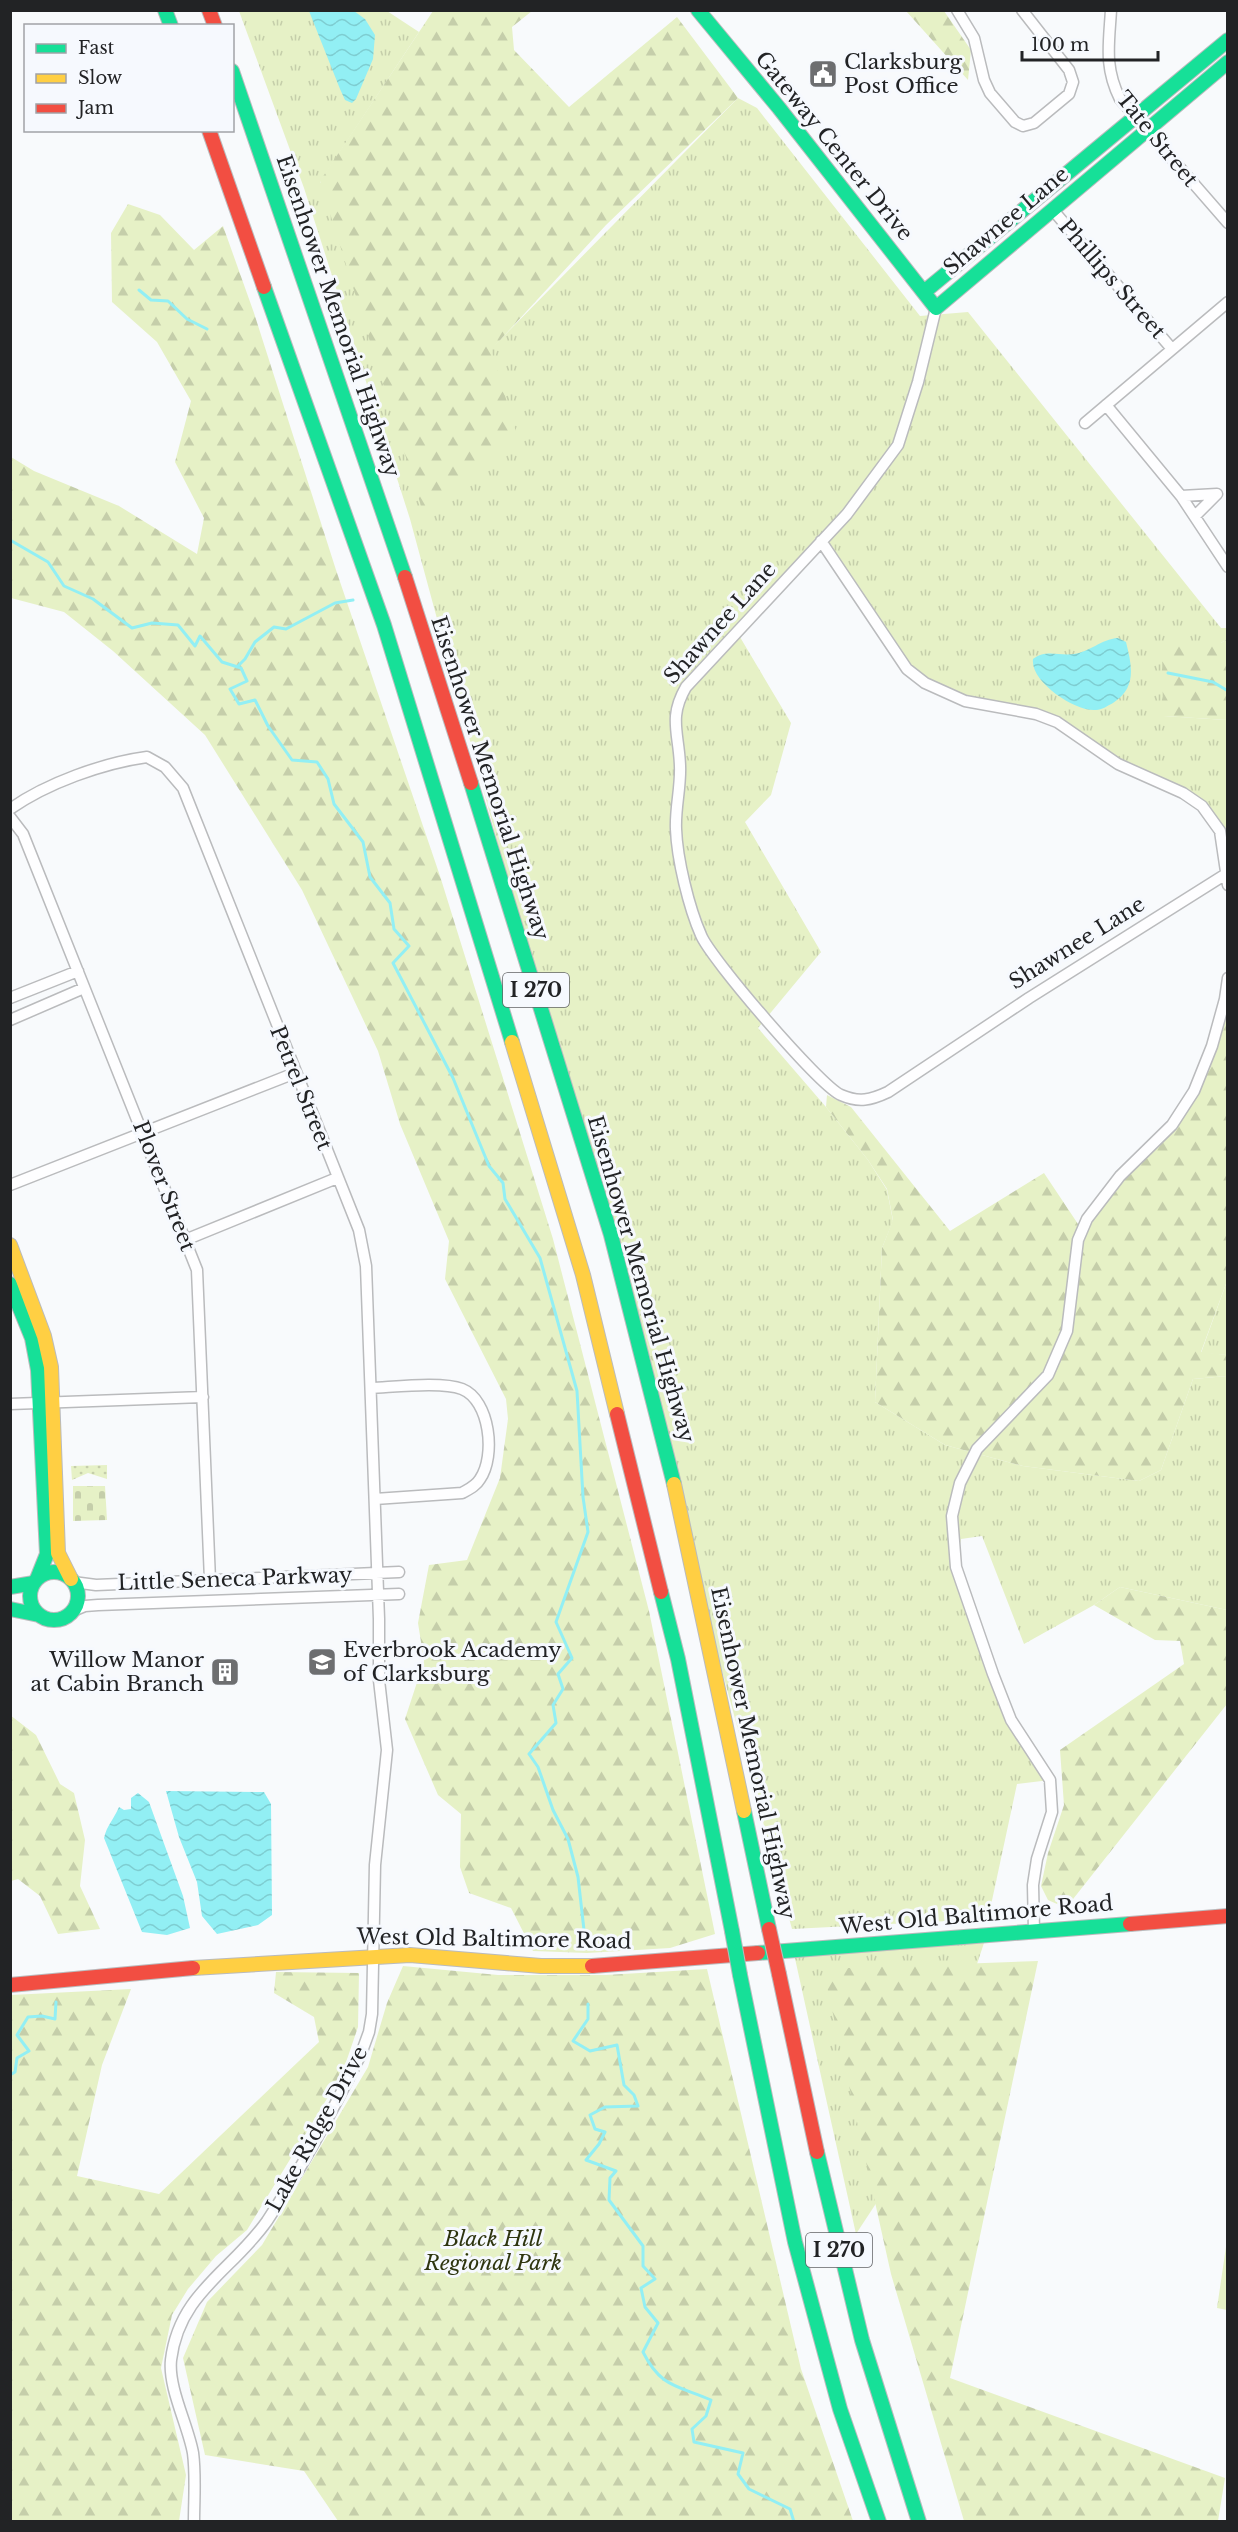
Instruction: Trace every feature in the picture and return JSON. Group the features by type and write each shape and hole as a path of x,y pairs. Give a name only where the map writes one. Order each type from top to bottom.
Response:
{"main road":[{"name":"Gateway Center Drive","path":"698,10 936,308"},
{"name":"Shawnee Lane","path":"924,292 1227,40"},
{"name":"Shawnee Lane","path":"936,308 1227,62"},
{"name":"Eisenhower Memorial Highway","path":"234,77 387,522 519,935 611,1235 669,1459 835,2234 862,2340 919,2522"},
{"name":"I 270","path":"210,132 384,625 583,1275 678,1659 798,2254 840,2409 879,2522"},
{"path":"10,1245 44,1336 51,1367 47,1403 47,1554 31,1590 31,1603 39,1615"},
{"path":"10,1284 32,1338 47,1403 58,1553 78,1596 73,1611 57,1620 10,1609"},
{"path":"10,1587 35,1581 50,1573 57,1573 72,1581"},
{"name":"West Old Baltimore Road","path":"10,1985 167,1970 373,1956 419,1956 541,1966 601,1966 1227,1916"}],"street":[{"path":"957,10 974,38 984,80 990,93 1015,122 1023,126 1034,123 1069,94 1073,82 1069,70 1023,10"},
{"name":"Tate Street","path":"1111,10 1108,63 1111,81 1120,99 1227,223"},
{"name":"Phillips Street","path":"1053,209 1172,349"},
{"path":"1085,423 1227,302"},
{"name":"Shawnee Lane","path":"936,308 918,382 898,445 847,514 686,687 678,701 674,719 680,766 676,829 681,870 701,936 770,1023 829,1088 853,1100 870,1101 888,1092 1029,998 1227,879"},
{"path":"1106,405 1181,496 1227,567"},
{"path":"1195,516 1227,486"},
{"path":"1181,496 1217,494"},
{"path":"821,542 907,669 925,683 965,701 1036,714 1057,722 1118,764 1183,793 1202,806 1220,831 1227,879"},
{"name":"Petrel Street","path":"10,809 32,793 122,760 147,757 165,767 183,788 359,1230 366,1266 378,1595"},
{"name":"Plover Street","path":"10,817 23,834 197,1270 210,1580"},
{"path":"10,998 78,971"},
{"path":"1034,1931 1032,1885 1037,1859 1052,1812 1050,1780 1011,1720 993,1674 956,1567 952,1516 960,1483 977,1449 1048,1375 1067,1331 1078,1240 1087,1219 1120,1176 1172,1125 1194,1091 1212,1046 1226,999 1227,978"},
{"path":"10,1020 84,988"},
{"path":"10,1185 295,1073"},
{"path":"185,1240 337,1178"},
{"path":"371,1388 449,1385 470,1393 483,1410 488,1457 480,1479 462,1493 375,1499"},
{"path":"10,1404 203,1397"},
{"name":"Little Seneca Parkway","path":"72,1581 96,1585 399,1572"},
{"name":"Little Seneca Parkway","path":"73,1611 85,1606 399,1594"},
{"name":"Lake Ridge Drive","path":"194,2522 193,2456 171,2376 171,2362 178,2331 187,2310 196,2297 251,2241 266,2221 350,2077 369,2032 374,1994 375,1865 387,1750 379,1680 378,1595"}],"green space":[{"path":"239,11 387,11 419,32 320,182 493,361 490,350 738,98 757,108 920,316 968,312 1221,628 1227,628 1227,639 1221,643 1163,643 1164,716 1227,720 1227,885 1220,831 1202,806 1118,764 1057,722 965,701 907,669 822,542 737,632 791,723 771,795 745,822 821,952 758,1028 868,1160 887,1190 893,1221 882,1248 875,1402 945,1445 1023,1466 1139,1481 1161,1470 1193,1379 1227,1376 1227,1610 1120,1587 1094,1605 1024,1644 982,1536 961,1539 956,1567 1011,1720 1050,1780 1017,1784 988,1919 792,1929 410,519 304,188"},
{"path":"433,11 532,11 512,27 514,50 569,107 677,17 738,98 606,225 491,350 517,435 422,509 320,181"},
{"path":"906,11 944,11 971,50 968,80"},
{"path":"128,204 160,215 194,250 223,226 254,313 336,570 440,876 553,1239 649,1611 715,1934 670,1948 587,1953 533,1951 511,1908 469,1893 460,1867 461,1814 438,1795 405,1719 424,1661 418,1623 429,1565 467,1560 500,1478 508,1419 506,1399 445,1279 449,1241 400,1124 378,1051 302,890 205,735 113,651 64,612 11,598 11,457 34,471 119,506 197,554 204,518 175,462 191,401 157,342 112,302 111,233"},
{"path":"1227,639 1227,720 1163,716 1162,643 1221,643"},
{"path":"1227,1019 1227,1281 1201,1352 1227,1355 1227,1376 1193,1379 1161,1470 1139,1481 1023,1466 945,1445 875,1402 882,1248 893,1220 887,1189 868,1160 826,1107 827,1095 851,1107 950,1231 1044,1173 1082,1230 1087,1219 1172,1125 1194,1091 1219,1024"},
{"path":"1227,1281 1227,1355 1201,1353"},
{"path":"107,1465 107,1479 88,1473 72,1480 71,1466"},
{"path":"73,1486 105,1486 107,1520 73,1521"},
{"path":"1120,1587 1227,1610 1227,1704 1066,1908 1048,1900 1041,1886 1048,1853 1064,1805 1060,1750 1184,1664 1180,1641 1155,1640 1094,1605"},
{"path":"10,1715 36,1735 60,1784 74,1793 85,1840 80,1886 100,1929 58,1934 40,1896 18,1879 11,1881"},
{"path":"984,1943 919,2138 856,2234 794,1954"},
{"path":"1038,1961 950,2378 1225,2478 1218,2521 964,2521 891,2274 823,1969"},
{"name":"Black Hill Regional Park","path":"403,1966 498,1975 606,1975 707,1969 801,2369 853,2521 338,2521 304,2471 205,2455 183,2358 207,2302 262,2245 368,2067 387,2003"},
{"path":"276,1972 359,1973 358,2027 342,2074 247,2230 216,2256 188,2289 172,2315 161,2368 186,2475 179,2521 11,2521 11,1995 131,1989 102,2065 77,2176 159,2194 319,2042 314,2017 274,1993"},
{"path":"1227,2240 1228,2310 1217,2308"}],"water":[{"path":"309,11 354,11 365,19 375,35 373,59 356,99 352,103 345,100"},
{"path":"1118,638 1126,642 1131,676 1126,691 1121,697 1100,709 1087,709 1066,701 1046,686 1034,668 1033,659 1043,654 1080,653"},
{"path":"166,1791 264,1792 271,1804 272,1915 258,1925 217,1934 202,1916 197,1882 179,1837"},
{"path":"138,1793 149,1802 183,1896 190,1928 167,1935 142,1932 104,1838 119,1807 124,1810 131,1809 131,1798"}],"waterway":[{"path":"139,290 151,300 168,301 187,319 207,329"},
{"path":"10,540 48,562 64,586 93,599 132,628 152,623 178,625 195,646 200,636 222,662 241,668 247,681 230,689 239,704 255,700 268,726 292,760 317,762 328,779 334,804 363,842 370,877 390,903 394,929 409,946 393,963 453,1078 489,1166 503,1183 505,1199 540,1258 577,1391 583,1497 588,1532 556,1622 572,1658 558,1674 563,1689 553,1705 556,1723 529,1754 538,1767 553,1810 568,1839 578,1877 585,1939"},
{"path":"237,667 245,659 255,642 274,627 286,629 335,603 353,600"},
{"path":"1168,673 1213,682 1228,691"},
{"path":"10,2075 15,2072 17,2058 29,2051 17,2035 28,2017 42,2016 55,2019 56,2002"},
{"path":"588,2004 588,2019 573,2041 590,2051 617,2045 624,2085 634,2095 638,2106 605,2107 590,2115 595,2129 605,2132 586,2160 616,2171 610,2178 609,2200 643,2246 643,2266 655,2279 641,2288 645,2307 658,2323 643,2352 656,2373 663,2379 679,2388 711,2400 706,2416 692,2429 694,2442 743,2453 738,2474 749,2489 790,2509 794,2522"}],"traffic: fast":[{"path":"165,10 170,24"},
{"path":"698,10 779,108 936,308 1228,62"},
{"path":"924,292 1228,40"},
{"path":"234,77 405,577"},
{"path":"264,287 384,625 512,1042"},
{"path":"471,783 611,1235 674,1484"},
{"path":"10,1284 32,1338 38,1370 47,1554 37,1579"},
{"path":"54,1572 71,1579 78,1596 71,1613 54,1620 37,1613 30,1596 37,1579 54,1572"},
{"path":"10,1587 34,1583"},
{"path":"661,1592 678,1659 732,1931"},
{"path":"10,1609 39,1615"},
{"path":"744,1811 769,1929"},
{"path":"758,1953 1130,1924"},
{"path":"732,1931 740,1975"},
{"path":"740,1975 795,2242 840,2409 879,2522"},
{"path":"817,2152 862,2340 919,2522"}],"traffic: slow":[{"path":"512,1042 583,1275 617,1414"},
{"path":"10,1245 44,1336 51,1367 58,1553 71,1579"},
{"path":"674,1484 744,1811"},
{"path":"193,1968 410,1955 541,1966 592,1966"}],"traffic: jam":[{"path":"209,10 214,24"},
{"path":"210,132 264,287"},
{"path":"405,577 471,783"},
{"path":"617,1414 661,1592"},
{"path":"1130,1924 1228,1916"},
{"path":"769,1929 779,1974"},
{"path":"592,1966 758,1953"},
{"path":"10,1985 193,1968"},
{"path":"779,1974 817,2152"}],"place":[{"name":"Clarksburg Post Office","path":"823,74"},
{"name":"Everbrook Academy of Clarksburg","path":"322,1662"},
{"name":"Willow Manor at Cabin Branch","path":"225,1672"}]}
